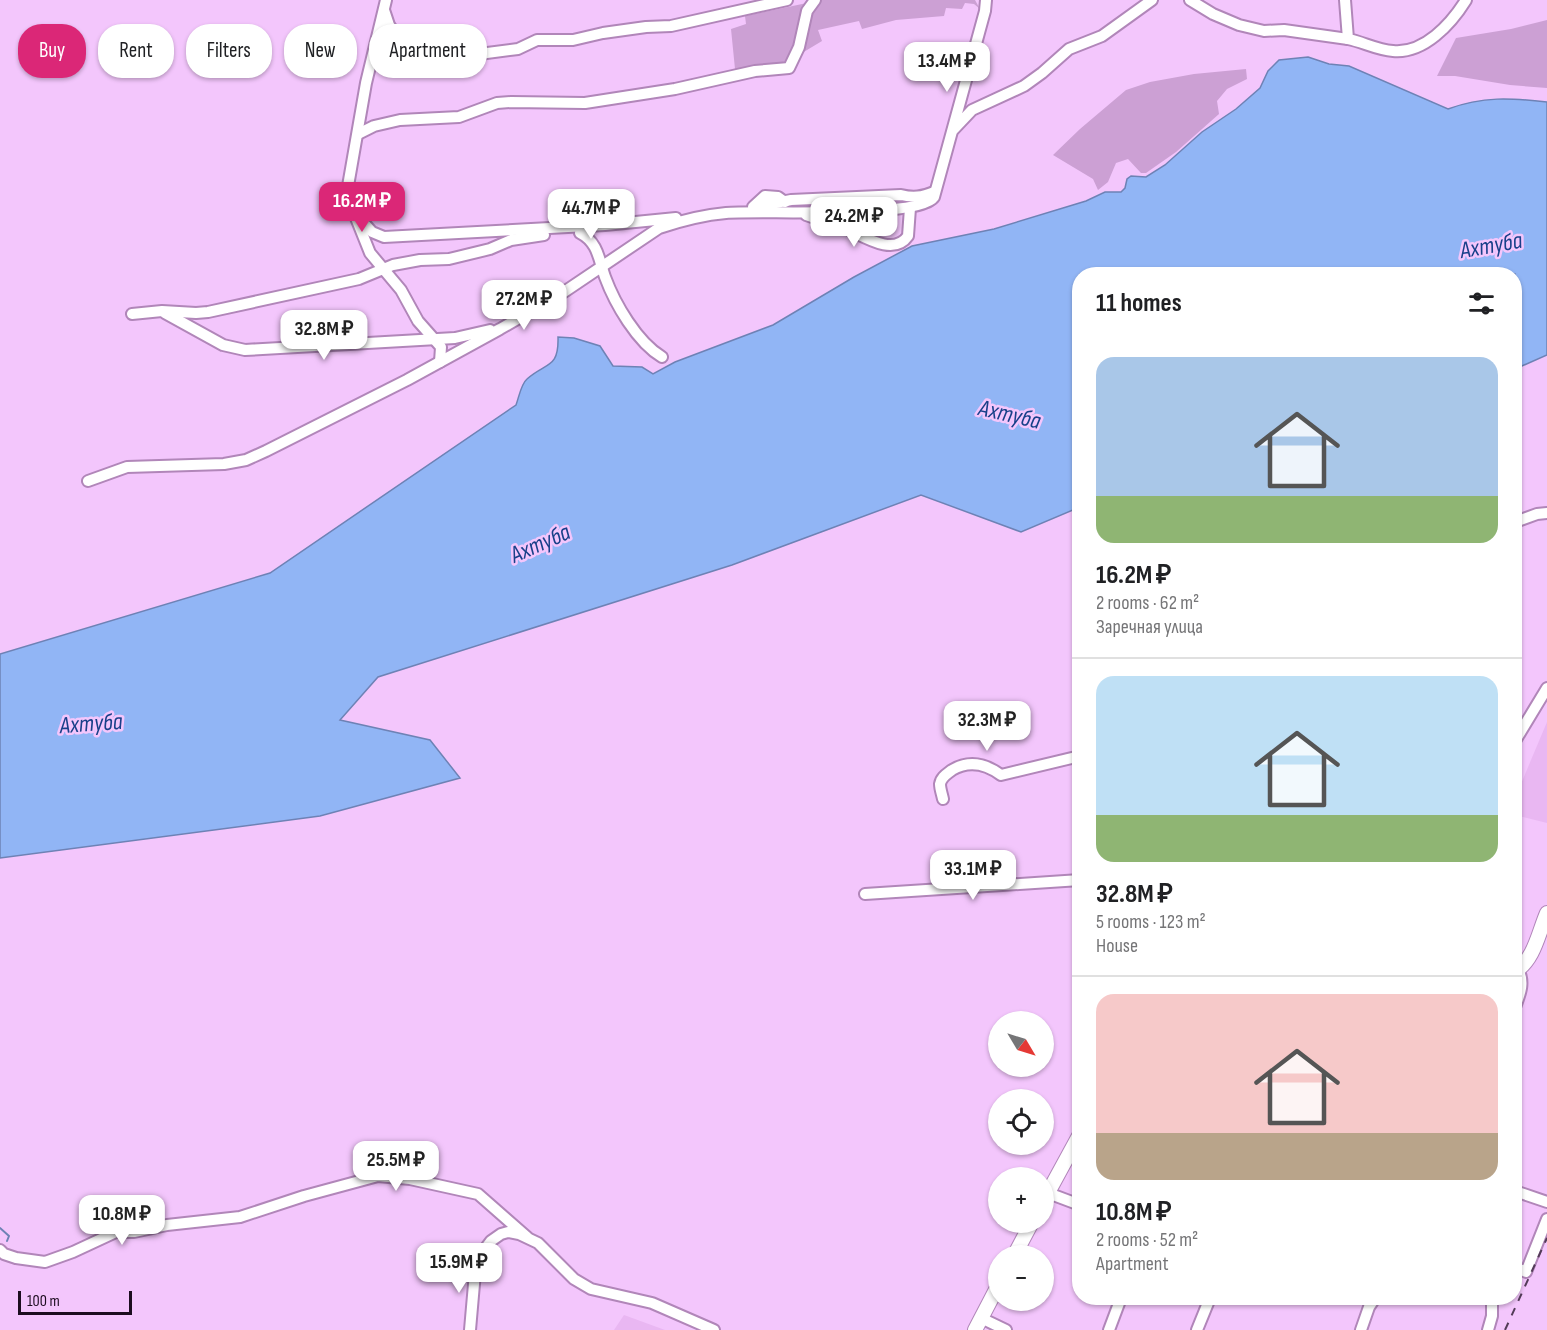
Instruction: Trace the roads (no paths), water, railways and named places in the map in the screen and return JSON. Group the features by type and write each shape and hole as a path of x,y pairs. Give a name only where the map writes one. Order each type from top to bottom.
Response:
{"main road":[{"path":"1522,964 1529,957 1547,913"},
{"path":"1054,1181 1072,1149"},
{"path":"978,1324 988,1305"}],"street":[{"path":"385,5 389,25 398,38 413,51 440,56 464,56 518,49 537,40 573,40 603,33 671,26 787,0"},
{"path":"358,134 374,126 400,120 459,117 497,103 585,103 675,89 755,71 789,68 799,47 804,19 814,0"},
{"path":"750,209 854,212 910,208 930,202 934,197 954,129 986,0"},
{"path":"954,129 972,110 1024,86 1069,49 1102,36 1152,0"},
{"path":"1190,0 1213,14 1239,25 1264,31 1284,30 1348,39 1395,52 1410,49 1448,26 1466,0"},
{"path":"1345,0 1348,39"},
{"path":"385,5 366,83 348,186 357,221 370,252 402,290 418,321 441,347 440,362"},
{"path":"88,481 127,467 224,464 246,460 297,436 500,329 564,292 659,228 784,201 901,195 911,198 934,192"},
{"path":"784,201 798,211 889,245 902,243 909,236 910,208"},
{"path":"355,208 372,232 384,237"},
{"path":"370,252 374,241 384,237 605,225 723,213"},
{"path":"132,314 162,311 196,314 208,312 358,279 383,269 420,260 449,259 490,249 511,240 597,232 648,220"},
{"path":"580,233 588,238 599,254 602,267 624,317 654,352 662,357"},
{"path":"162,311 223,345 245,351 455,338 500,329"},
{"path":"1522,519 1547,513"},
{"path":"1522,729 1547,688"},
{"path":"943,798 940,785 942,779 965,765 983,765 1001,775 1072,758"},
{"path":"865,894 1072,880"},
{"path":"0,1250 16,1258 45,1262 116,1232 134,1232 167,1225 240,1217 304,1196 378,1176 410,1179 478,1194 527,1237 538,1243 582,1286 651,1303 714,1330"},
{"path":"1522,1193 1547,1202"},
{"path":"1054,1198 1072,1203"},
{"path":"1522,1270 1526,1272 1547,1219"},
{"path":"470,1330 476,1261 491,1241 501,1234 508,1232 527,1237"},
{"path":"1109,1330 1118,1305"},
{"path":"1197,1330 1207,1305"},
{"path":"1361,1330 1370,1305"},
{"path":"1488,1330 1492,1305"},
{"path":"978,1324 1006,1330"}],"water":[{"name":"Ахтуба","path":"1308,57 1329,64 1349,66 1448,109 1473,102 1497,99 1547,102 1547,355 1522,366 1522,267 1072,267 1072,510 1021,532 921,495 732,565 378,677 340,720 430,740 460,778 320,816 0,858 0,654 270,573 516,405 525,381 554,360 558,337 574,338 600,346 613,366 642,367 653,374 675,362 773,325 912,246 994,229 1086,201 1105,192 1121,192 1125,188 1127,179 1131,176 1146,177 1165,165 1202,132 1236,109 1260,88 1268,71 1279,60"}],"waterway":[{"path":"0,1228 9,1236 7,1241"}],"railway":[{"path":"1522,1293 1547,1238"},
{"path":"1505,1330 1516,1305"}]}
